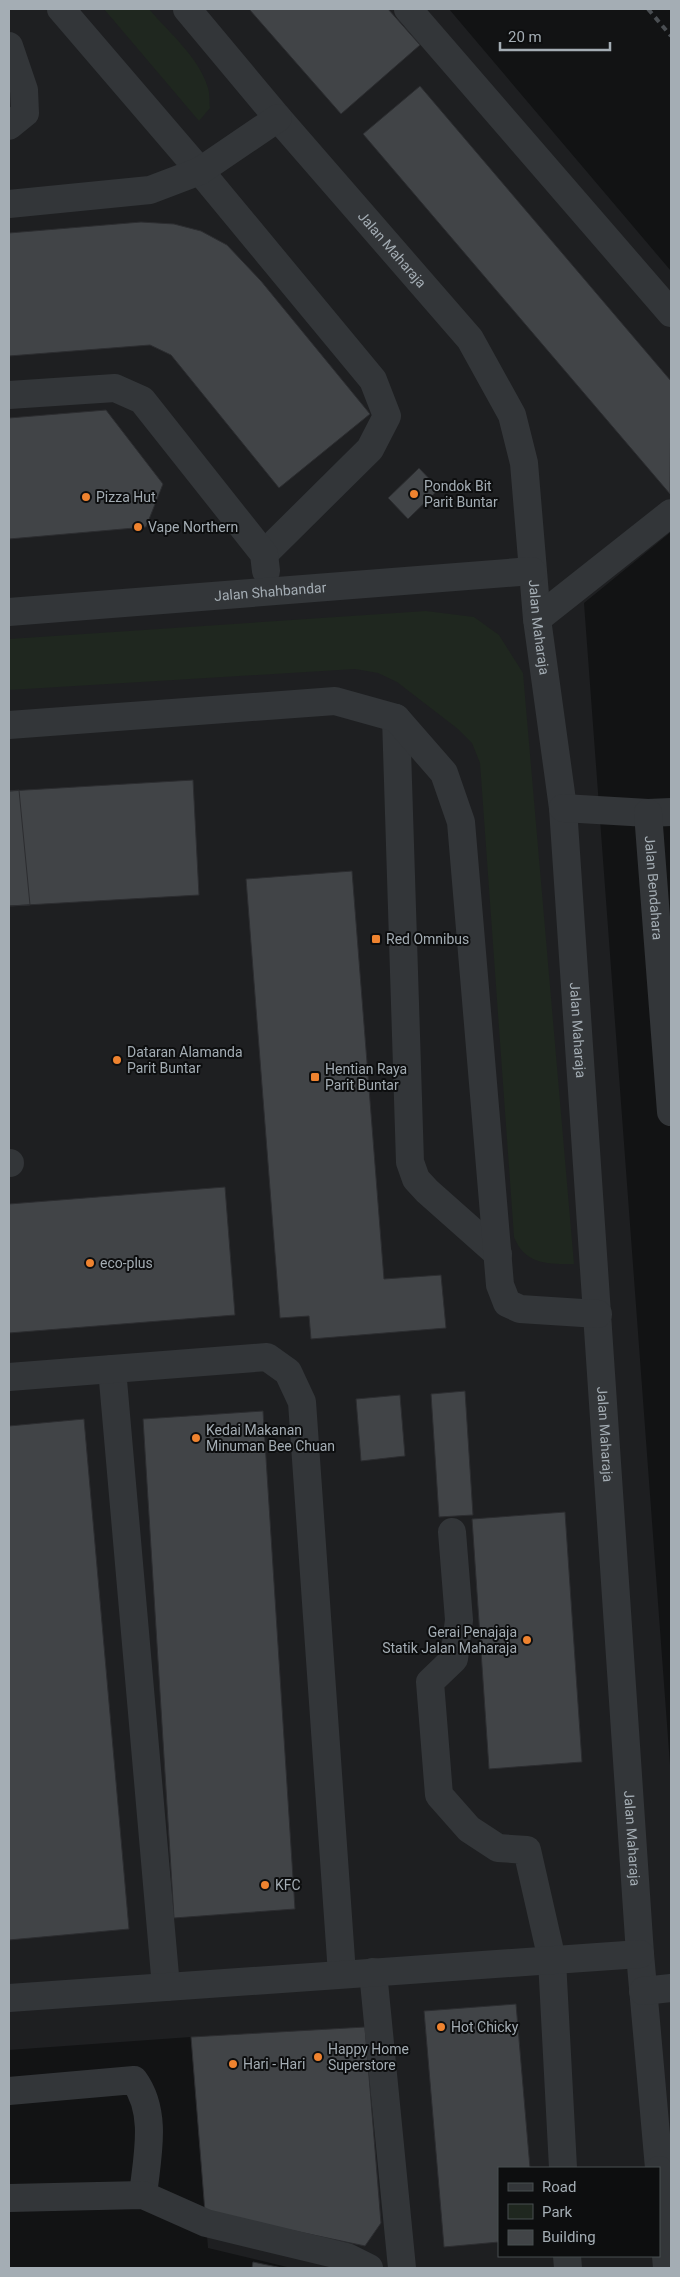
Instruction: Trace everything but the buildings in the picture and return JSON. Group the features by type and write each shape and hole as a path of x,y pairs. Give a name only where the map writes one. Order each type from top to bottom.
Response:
{"street":[{"path":"61,9 200,171 373,380 387,416 370,449 264,554"},
{"name":"Jalan Maharaja","path":"187,9 278,118 470,339 512,415 524,463 537,619 563,808 640,1954 659,2167"},
{"path":"408,9 671,313"},
{"path":"9,46 24,90 25,113 9,126"},
{"path":"9,204 150,190 200,171 278,118"},
{"path":"9,395 115,388 142,400 264,554 268,592"},
{"path":"537,619 671,513"},
{"name":"Jalan Shahbandar","path":"9,612 532,571"},
{"path":"9,725 335,701 396,718 444,773 461,822 500,1285 507,1303 520,1309 598,1314"},
{"path":"396,718 410,1162 416,1179 426,1190 498,1254"},
{"path":"563,808 660,812"},
{"name":"Jalan Bendahara","path":"660,812 671,1112"},
{"path":"9,1377 267,1357 288,1372 302,1402 342,1974"},
{"path":"112,1369 166,1987"},
{"path":"452,1532 459,1620 454,1659 430,1682 439,1795 469,1829 498,1848 527,1850 552,1960 563,2167"},
{"path":"9,1998 640,1954"},
{"path":"374,1972 402,2268"},
{"path":"643,1991 671,1988"},
{"path":"9,2091 134,2080 142,2090 149,2124 143,2195"},
{"name":"Jalan Maharaja","path":"660,2181 667,2268"},
{"path":"9,2198 143,2195 206,2223 347,2257 369,2268"}],"shaded area":[{"path":"9,9 449,9 671,271 671,532 584,603 671,1778 671,2268 291,2268 208,2248 191,2037 9,2050"}],"green space":[{"path":"104,9 149,9 183,46 198,66 209,90 210,108 199,121"},
{"path":"426,611 474,617 499,635 523,673 574,1264 546,1263 531,1258 524,1253 514,1237 480,763 472,743 458,729 397,682 378,673 355,669 9,690 9,639"}],"railway":[{"path":"648,9 671,36"}],"place":[{"name":"Pondok Bit Parit Buntar","path":"414,494"},
{"name":"Pizza Hut","path":"86,497"},
{"name":"Vape Northern","path":"138,527"},
{"name":"Red Omnibus","path":"376,939"},
{"name":"Dataran Alamanda Parit Buntar","path":"117,1060"},
{"name":"Hentian Raya Parit Buntar","path":"315,1077"},
{"name":"eco-plus","path":"90,1263"},
{"name":"Kedai Makanan Minuman Bee Chuan","path":"196,1438"},
{"name":"Gerai Penajaja Statik Jalan Maharaja","path":"527,1640"},
{"name":"KFC","path":"265,1885"},
{"name":"Hot Chicky","path":"441,2027"},
{"name":"Happy Home Superstore","path":"318,2057"},
{"name":"Hari - Hari","path":"233,2064"}]}
